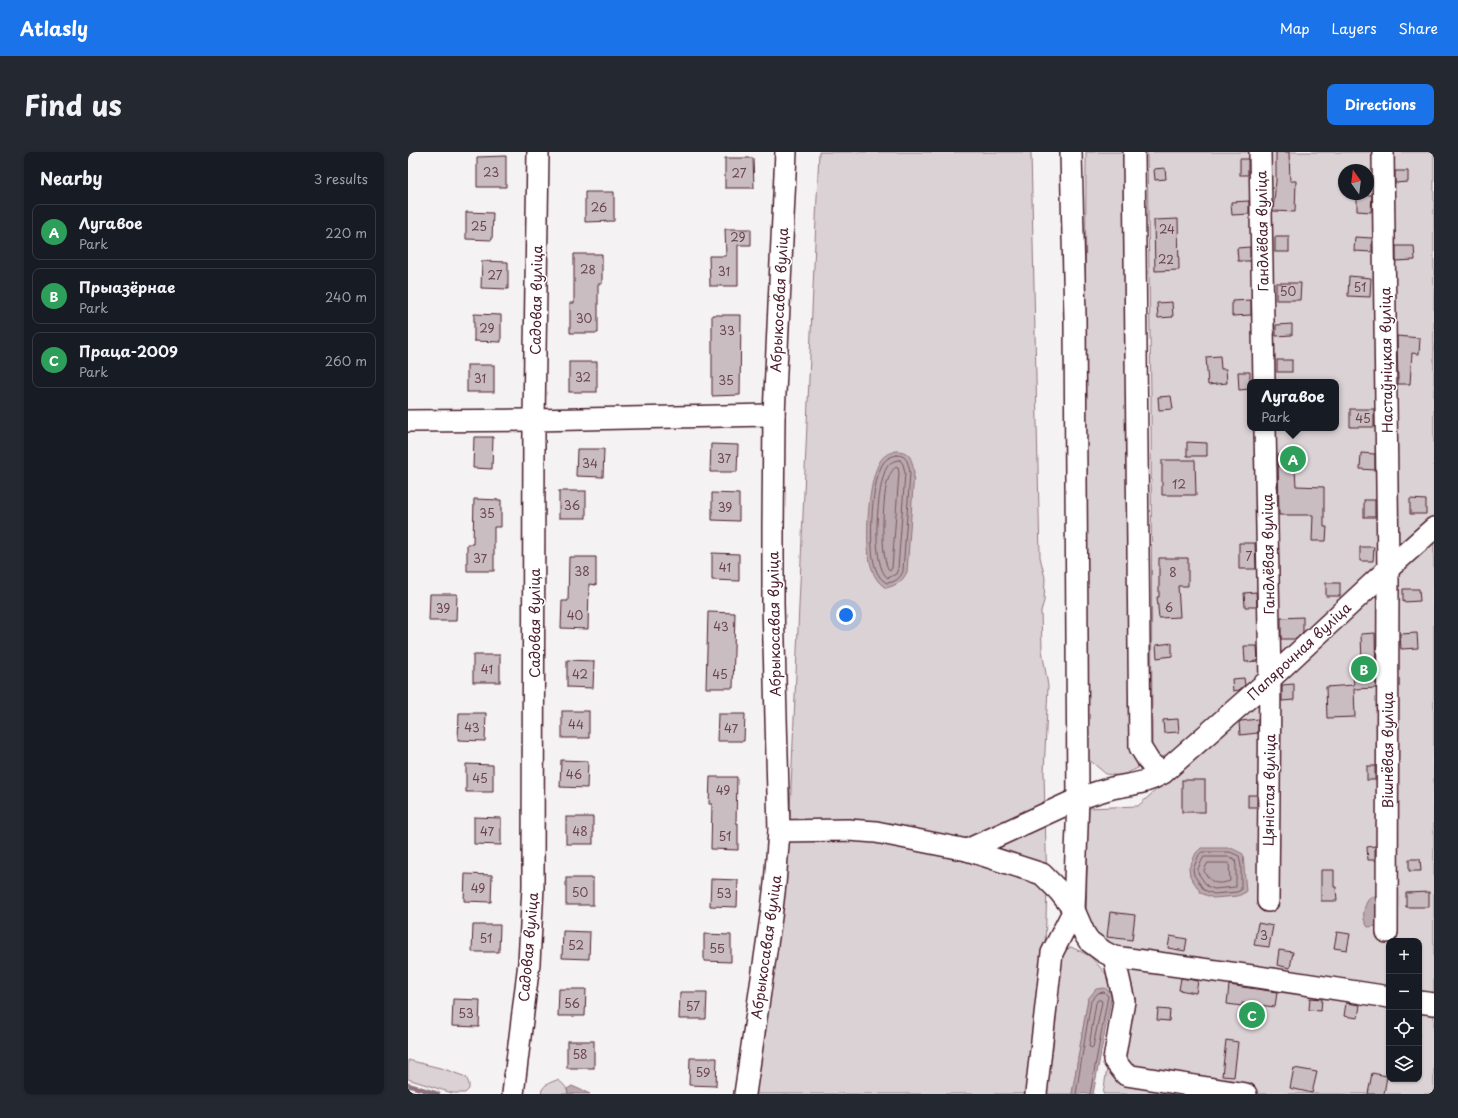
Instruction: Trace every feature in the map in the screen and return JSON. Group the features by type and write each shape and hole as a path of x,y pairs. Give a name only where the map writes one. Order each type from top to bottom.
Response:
{"street":[{"name":"Садовая вуліца","path":"513,1094 528,963 533,887 534,420 538,152"},
{"name":"Абрыкосавая вуліца","path":"745,1094 771,917 779,831 773,604 774,415 786,152"},
{"path":"1036,1094 1052,953 1074,910 1077,852 1078,799 1075,326 1071,152"},
{"path":"1134,152 1140,747 1150,763 1163,773"},
{"name":"Гандлёвая вуліца","path":"1260,152 1264,379"},
{"name":"Настаўніцкая вуліца","path":"1383,152 1388,569"},
{"path":"408,421 774,415"},
{"name":"Гандлёвая вуліца","path":"1265,431 1270,679"},
{"name":"Папярочная вуліца","path":"967,850 1078,799 1112,788 1140,784 1152,780 1163,773 1270,679 1434,528"},
{"name":"Вішнёвая вуліца","path":"1387,932 1388,569"},
{"name":"Цяністая вуліца","path":"1268,901 1270,679"},
{"path":"779,831 848,830 901,836 967,850 1042,874 1059,891 1074,910 1089,941 1095,947 1114,957 1386,997"},
{"path":"1042,874 1060,868 1077,852"},
{"path":"1114,957 1124,1001 1114,1060 1126,1075 1246,1094"},
{"path":"1422,1002 1434,1004"}],"shaded area":[{"path":"819,152 1031,152 1040,557 1045,578 1044,601 1041,611 1042,650 1048,686 1044,773 1047,889 1045,947 1027,1094 755,1094 789,833"},
{"path":"1086,152 1124,152 1133,745 1138,768 1121,776 1106,774 1087,758 1085,396"},
{"path":"1147,152 1434,152 1434,522 1167,767 1152,755 1151,396"},
{"path":"1434,542 1434,1094 1103,1094 1126,950 1101,944 1086,927 1088,808 1138,806"},
{"path":"1071,947 1090,956 1115,984 1112,994 1088,999 1072,1094 1041,1094 1061,953"},
{"path":"408,1060 444,1069 466,1077 469,1084 469,1089 465,1093 452,1093 408,1079"},
{"path":"557,1080 567,1089 568,1094 541,1094 544,1086"}],"water":[{"path":"901,451 910,457 914,473 907,572 899,583 886,588 876,578 871,566 868,543 868,512 873,481 881,460 889,453"},
{"path":"1201,848 1231,848 1243,854 1246,892 1238,896 1213,898 1201,893 1190,876 1189,868 1196,853"},
{"path":"1370,897 1377,897 1377,926 1368,927 1364,920 1364,908"},
{"path":"1105,988 1112,994 1093,1094 1072,1094 1088,999 1096,989"},
{"path":"572,1086 590,1094 568,1094 567,1089"}],"building":[{"path":"1276,152 1289,152 1290,181 1296,181 1295,212 1273,211 1276,181"},
{"path":"506,156 506,187 477,187 477,157"},
{"path":"725,158 753,158 754,188 725,188"},
{"path":"1240,159 1248,159 1248,175 1240,175"},
{"path":"1165,168 1166,179 1155,180 1154,169"},
{"path":"1395,171 1408,171 1408,182 1395,183"},
{"path":"585,192 614,192 614,221 585,222"},
{"path":"1357,200 1372,200 1371,212 1357,211"},
{"path":"1249,201 1249,214 1232,215 1231,202"},
{"path":"466,212 493,213 492,240 466,239"},
{"path":"1178,219 1179,270 1155,271 1154,220"},
{"path":"725,229 751,229 751,245 738,245 738,286 710,286 709,256 726,256"},
{"path":"1275,237 1289,237 1289,252 1275,252"},
{"path":"1355,237 1372,238 1372,252 1354,251"},
{"path":"1396,246 1414,246 1415,260 1396,261"},
{"path":"1250,247 1250,261 1238,261 1237,248"},
{"path":"574,254 602,254 602,284 598,284 598,333 570,333 570,303 574,303"},
{"path":"482,261 508,262 508,289 481,288"},
{"path":"1349,276 1371,278 1370,297 1348,296"},
{"path":"1276,283 1301,283 1300,300 1276,300"},
{"path":"1251,300 1251,315 1232,316 1232,301"},
{"path":"1172,302 1173,317 1158,318 1157,303"},
{"path":"474,314 501,315 501,342 474,341"},
{"path":"712,315 741,315 740,395 712,396"},
{"path":"1292,324 1292,335 1276,336 1276,325"},
{"path":"1397,336 1420,338 1419,354 1412,353 1410,384 1398,384"},
{"path":"1220,356 1221,369 1226,369 1227,383 1208,385 1206,357"},
{"path":"1277,360 1292,360 1292,372 1277,372"},
{"path":"569,362 597,362 597,392 569,392"},
{"path":"467,365 494,365 494,392 467,392"},
{"path":"1238,372 1250,372 1250,379 1247,379 1247,389 1239,390"},
{"path":"1171,396 1173,409 1159,410 1158,397"},
{"path":"1350,409 1374,409 1374,427 1350,427"},
{"path":"474,437 493,437 492,469 473,468"},
{"path":"1187,442 1207,443 1207,456 1187,456"},
{"path":"711,444 738,445 737,472 710,472"},
{"path":"577,449 604,449 603,477 576,476"},
{"path":"1361,453 1375,454 1375,470 1360,469"},
{"path":"1294,454 1296,486 1324,487 1324,527 1327,527 1326,541 1312,541 1313,515 1279,515 1278,455"},
{"path":"1162,460 1195,460 1196,495 1162,495"},
{"path":"559,491 586,491 586,518 559,518"},
{"path":"712,493 739,494 739,521 712,520"},
{"path":"474,499 501,500 501,527 494,527 494,571 467,571 467,544 473,544"},
{"path":"1410,499 1426,500 1426,514 1410,514"},
{"path":"1364,500 1375,500 1375,517 1364,517"},
{"path":"1239,543 1255,543 1256,569 1239,569"},
{"path":"1360,547 1374,547 1373,561 1360,561"},
{"path":"712,553 739,554 739,581 712,580"},
{"path":"569,557 596,557 596,585 589,584 588,629 561,628 562,601 568,601"},
{"path":"1159,558 1188,558 1188,586 1178,586 1180,617 1159,618 1157,597 1159,597"},
{"path":"1326,583 1340,583 1340,596 1326,596"},
{"path":"1403,589 1419,589 1420,601 1403,602"},
{"path":"1256,592 1257,607 1245,607 1244,593"},
{"path":"430,594 457,594 456,621 429,621"},
{"path":"708,612 735,613 733,688 706,688"},
{"path":"1303,617 1303,632 1296,639 1281,639 1281,618"},
{"path":"1375,633 1376,688 1354,689 1355,717 1327,718 1326,687 1354,685 1352,664 1362,664 1361,634"},
{"path":"1417,633 1418,648 1401,649 1400,634"},
{"path":"1172,643 1172,656 1157,658 1156,645"},
{"path":"1244,646 1257,646 1258,661 1245,662"},
{"path":"473,655 500,655 500,682 473,682"},
{"path":"567,660 594,661 593,688 567,687"},
{"path":"1244,678 1245,685 1239,690 1233,691 1232,679"},
{"path":"1294,684 1294,700 1282,701 1282,685"},
{"path":"562,711 589,711 589,738 562,738"},
{"path":"459,713 486,713 485,741 458,740"},
{"path":"718,714 745,714 744,741 717,741"},
{"path":"1178,719 1179,732 1164,733 1163,720"},
{"path":"1258,719 1258,733 1240,735 1239,722"},
{"path":"561,760 588,761 587,788 560,787"},
{"path":"466,764 493,765 493,792 466,792"},
{"path":"1367,766 1375,766 1375,780 1367,780"},
{"path":"710,777 737,777 736,823 738,823 738,850 711,849 712,804 709,804"},
{"path":"1182,780 1205,780 1205,812 1182,812"},
{"path":"1248,795 1257,795 1257,807 1248,807"},
{"path":"474,817 501,818 501,845 474,844"},
{"path":"566,817 593,817 593,844 566,844"},
{"path":"1375,846 1375,860 1368,860 1367,847"},
{"path":"1409,859 1420,859 1421,871 1409,871"},
{"path":"1321,870 1334,870 1334,887 1336,887 1337,901 1321,901"},
{"path":"465,874 492,875 491,902 464,901"},
{"path":"566,878 593,878 593,905 566,905"},
{"path":"711,879 738,880 737,907 710,906"},
{"path":"1429,892 1429,907 1406,907 1406,893"},
{"path":"1110,912 1135,915 1132,940 1107,937"},
{"path":"1258,923 1273,926 1269,947 1254,945"},
{"path":"473,925 500,925 499,952 472,952"},
{"path":"563,931 590,932 589,959 562,958"},
{"path":"1337,932 1350,934 1347,950 1334,948"},
{"path":"704,934 731,935 731,962 704,961"},
{"path":"1170,936 1187,939 1185,951 1168,948"},
{"path":"1279,950 1293,952 1290,968 1277,965"},
{"path":"1181,978 1198,981 1196,993 1179,990"},
{"path":"1229,985 1277,992 1275,1007 1242,1003 1242,1006 1227,1004"},
{"path":"559,989 586,989 585,1016 558,1016"},
{"path":"680,992 707,992 706,1019 679,1019"},
{"path":"1310,998 1322,999 1321,1011 1309,1010"},
{"path":"453,999 480,1000 479,1027 452,1026"},
{"path":"1346,1003 1360,1005 1358,1018 1344,1016"},
{"path":"1158,1009 1170,1010 1169,1021 1157,1020"},
{"path":"1226,1040 1238,1042 1234,1077 1222,1076"},
{"path":"567,1041 594,1041 594,1068 567,1068"},
{"path":"690,1058 717,1058 716,1086 689,1085"},
{"path":"1294,1068 1317,1072 1312,1093 1290,1088"},
{"path":"1372,1073 1386,1076 1384,1094 1368,1094"}],"waterway":[{"path":"408,1085 438,1094"}],"place":[{"name":"Лугавое","path":"1293,459"},
{"name":"Прыазёрнае","path":"1364,669"},
{"name":"Праца-2009","path":"1252,1015"}]}
